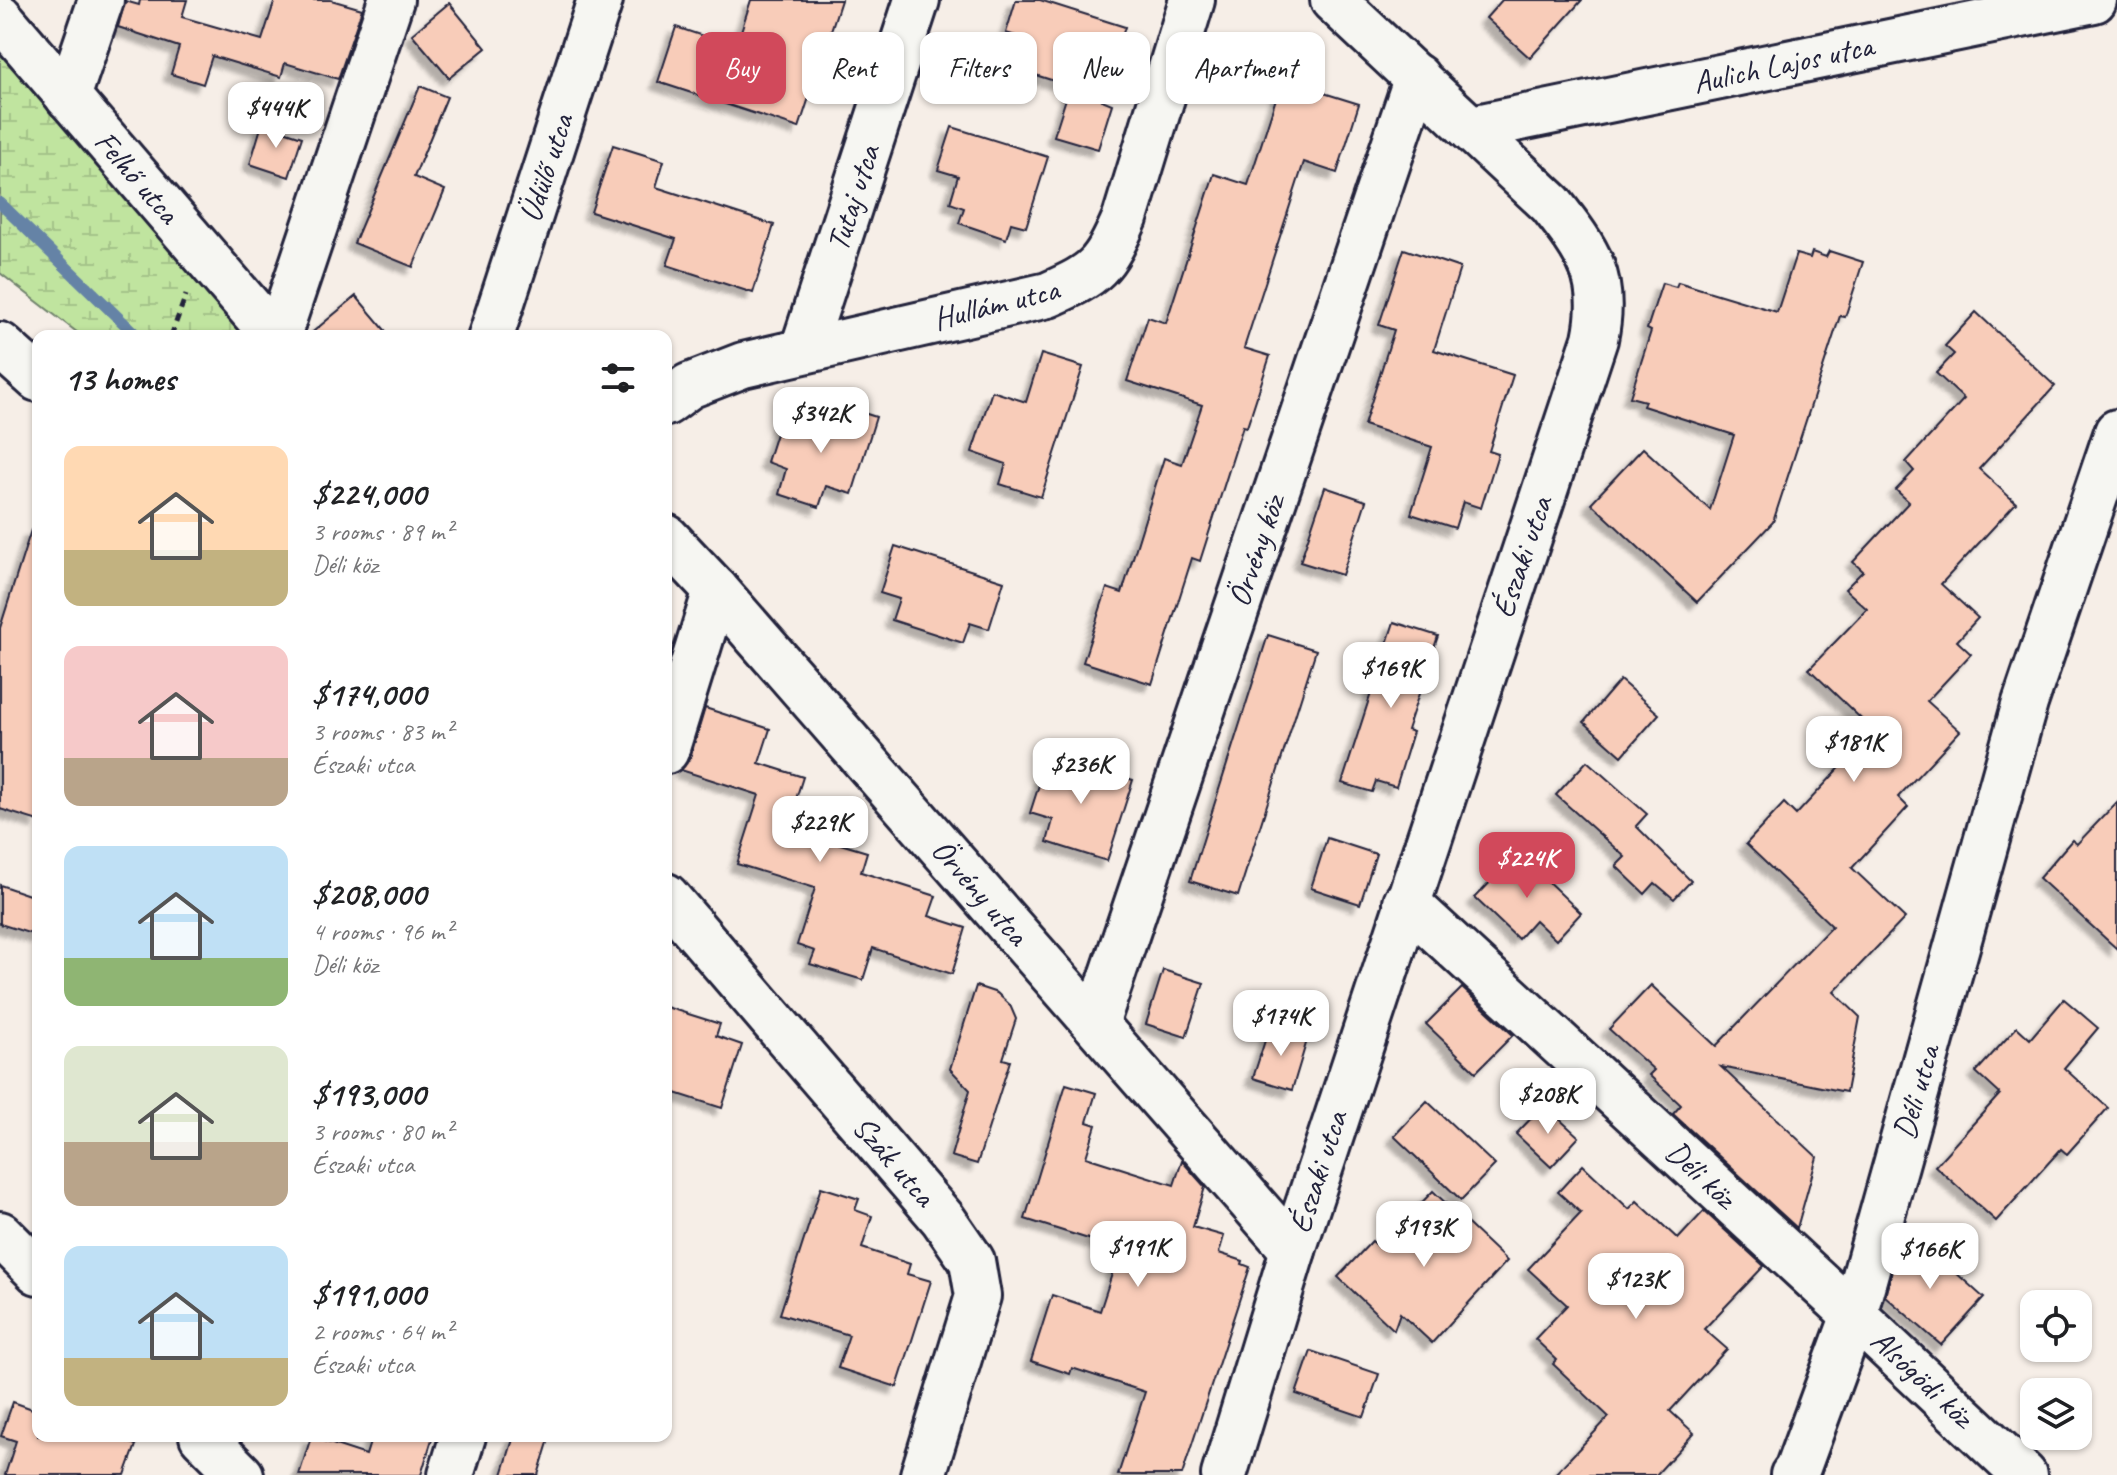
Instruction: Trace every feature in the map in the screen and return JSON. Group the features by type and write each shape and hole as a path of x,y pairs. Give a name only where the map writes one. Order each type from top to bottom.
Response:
{"street":[{"path":"68,97 101,0"},
{"path":"278,330 391,0"},
{"name":"Üdülő utca","path":"493,330 600,0"},
{"name":"Tutaj utca","path":"803,349 917,0"},
{"name":"Hullám utca","path":"672,399 689,386 743,365 1048,295 1087,278 1110,252 1125,218 1192,0"},
{"name":"Északi utca","path":"1224,1475 1293,1250 1595,339 1601,310 1597,279 1580,240 1551,204 1333,0"},
{"name":"Aulich Lajos utca","path":"1472,128 2084,1"},
{"name":"Felhő utca","path":"0,17 271,330"},
{"name":"Örvény köz","path":"1096,1024 1417,77"},
{"path":"0,345 32,374"},
{"name":"Déli utca","path":"1793,1475 1854,1315 2025,703 2117,432"},
{"name":"Örvény utca","path":"672,543 1293,1250"},
{"path":"672,732 716,590"},
{"name":"Déli köz","path":"1406,902 1854,1315"},
{"name":"Szák utca","path":"672,903 943,1219 972,1261 978,1296 923,1475"},
{"path":"2,1244 32,1267"},
{"name":"Alsógödi köz","path":"1854,1315 2024,1475"},
{"path":"208,1442 241,1475"},
{"path":"451,1475 461,1442"}],"path":[{"path":"174,330 185,298"}],"green space":[{"path":"0,52 240,330 74,330 0,273"}],"building":[{"path":"140,0 187,0 182,17 262,40 275,0 331,0 362,9 338,79 285,63 281,77 212,56 203,84 171,74 179,47 118,27 125,1 139,5"},
{"path":"751,0 841,0 830,32 802,32 802,104 807,104 799,128 725,104 786,104 786,32 741,32"},
{"path":"1016,0 1040,0 1125,27 1123,32 1053,32 1053,81 1037,75 1037,32 1006,32"},
{"path":"1502,0 1582,0 1530,58 1486,18"},
{"path":"449,3 486,48 449,78 412,34"},
{"path":"676,27 696,34 696,94 658,82"},
{"path":"420,86 447,97 414,177 445,190 413,267 354,243"},
{"path":"1325,93 1359,104 1337,173 1304,162 1244,348 1270,356 1247,427 1243,426 1200,561 1192,558 1152,684 1083,662 1107,588 1122,593 1164,458 1182,464 1202,405 1127,381 1148,317 1166,323 1214,174 1248,185 1274,104 1325,104"},
{"path":"1064,104 1112,104 1098,149 1054,136"},
{"path":"262,124 302,137 289,177 250,164"},
{"path":"952,127 1048,157 1026,227 1011,223 1006,239 959,223 964,208 950,203 958,176 938,170"},
{"path":"613,145 664,161 656,187 774,225 753,293 667,265 676,239 591,212"},
{"path":"1404,249 1460,268 1434,350 1513,375 1489,451 1498,454 1481,508 1463,502 1455,528 1411,514 1432,447 1364,425 1394,330 1379,325"},
{"path":"1829,251 1863,262 1845,317 1840,316 1773,522 1697,602 1591,503 1643,448 1710,510 1734,435 1643,406 1645,401 1630,397 1662,283 1676,287 1678,282 1777,312 1796,254 1810,258 1812,252 1826,257"},
{"path":"356,296 385,330 315,330"},
{"path":"1976,312 2055,386 1979,469 2016,503 1941,584 1978,618 1957,641 1971,654 1927,701 1960,731 1898,797 1908,807 1852,868 1905,918 1834,992 1860,1017 1846,1092 1721,1067 1817,1157 1797,1228 1673,1114 1681,1105 1649,1075 1654,1070 1609,1029 1651,985 1716,1046 1832,926 1746,844 1784,803 1796,815 1874,731 1809,669 1867,609 1845,589 1863,571 1853,562 1909,502 1896,490 1914,471 1906,462 1964,399 1936,373 1954,354 1945,346"},
{"path":"1041,354 1083,367 1041,497 1000,484 1006,464 972,452 992,391 1026,402"},
{"path":"839,405 876,417 852,494 826,486 819,507 779,494 786,469 767,462 781,418 806,426 808,420 832,428"},
{"path":"1325,487 1366,501 1342,575 1300,562"},
{"path":"32,530 32,819 0,809 0,628"},
{"path":"895,546 1004,581 989,629 970,623 963,643 892,620 899,599 880,593"},
{"path":"1394,622 1438,636 1407,730 1413,732 1396,787 1376,781 1372,792 1342,783"},
{"path":"1268,635 1316,650 1238,896 1190,881"},
{"path":"1620,680 1659,714 1622,756 1584,722"},
{"path":"705,708 770,729 759,763 803,777 795,802 802,805 794,830 867,852 861,872 936,896 929,916 966,928 952,974 873,948 863,980 810,964 815,951 797,945 815,888 737,864 759,795 681,770 690,758"},
{"path":"1049,754 1133,780 1107,861 1047,842 1053,820 1030,813"},
{"path":"1587,761 1647,814 1636,826 1691,881 1674,899 1655,883 1645,894 1616,866 1625,857 1556,795"},
{"path":"2117,802 2117,949 2039,878 2072,840 2077,844"},
{"path":"1327,838 1376,854 1360,904 1311,888"},
{"path":"1518,853 1581,913 1556,940 1535,920 1518,939 1475,898"},
{"path":"0,885 32,896 32,934 0,924"},
{"path":"1163,970 1204,983 1186,1037 1146,1024"},
{"path":"976,986 997,993 1010,1005 1016,1019 1003,1059 1010,1061 977,1164 951,1156 970,1090 950,1069"},
{"path":"1462,988 1513,1035 1476,1072 1426,1024"},
{"path":"2064,999 2098,1028 2064,1068 2108,1108 2067,1154 2061,1149 1996,1221 1935,1166 2000,1094 1976,1072 2017,1027 2030,1039"},
{"path":"672,1009 720,1024 716,1036 742,1045 722,1108 672,1092"},
{"path":"1270,1025 1308,1037 1292,1090 1253,1078"},
{"path":"1066,1084 1096,1093 1087,1122 1096,1125 1086,1157 1174,1185 1182,1161 1205,1187 1193,1227 1224,1236 1219,1253 1243,1261 1242,1264 1250,1267 1182,1475 1118,1475 1145,1392 1072,1368 1070,1374 1031,1361 1052,1295 1100,1311 1120,1249 1025,1219"},
{"path":"1427,1101 1495,1165 1461,1200 1394,1136"},
{"path":"1544,1105 1579,1137 1551,1167 1516,1134"},
{"path":"1583,1165 1629,1209 1637,1201 1678,1239 1704,1211 1764,1266 1704,1329 1727,1349 1670,1411 1694,1433 1656,1475 1554,1475 1609,1417 1553,1364 1557,1360 1535,1339 1567,1305 1528,1269 1581,1213 1558,1192"},
{"path":"821,1187 859,1199 855,1210 872,1216 862,1248 910,1264 907,1274 931,1281 897,1387 838,1368 849,1335 780,1314"},
{"path":"1433,1191 1507,1261 1432,1343 1400,1313 1394,1330 1338,1277 1372,1241 1379,1247"},
{"path":"1914,1235 1984,1298 1941,1345 1885,1296 1897,1253"},
{"path":"1311,1351 1379,1374 1364,1417 1296,1394"},
{"path":"13,1402 32,1409 32,1442 127,1442 136,1445 125,1475 5,1475 16,1441 1,1436"},
{"path":"309,1442 326,1442 366,1455 370,1442 431,1442 421,1475 299,1475"},
{"path":"512,1442 548,1442 538,1475 502,1475"}],"waterway":[{"path":"0,203 131,330"}]}
